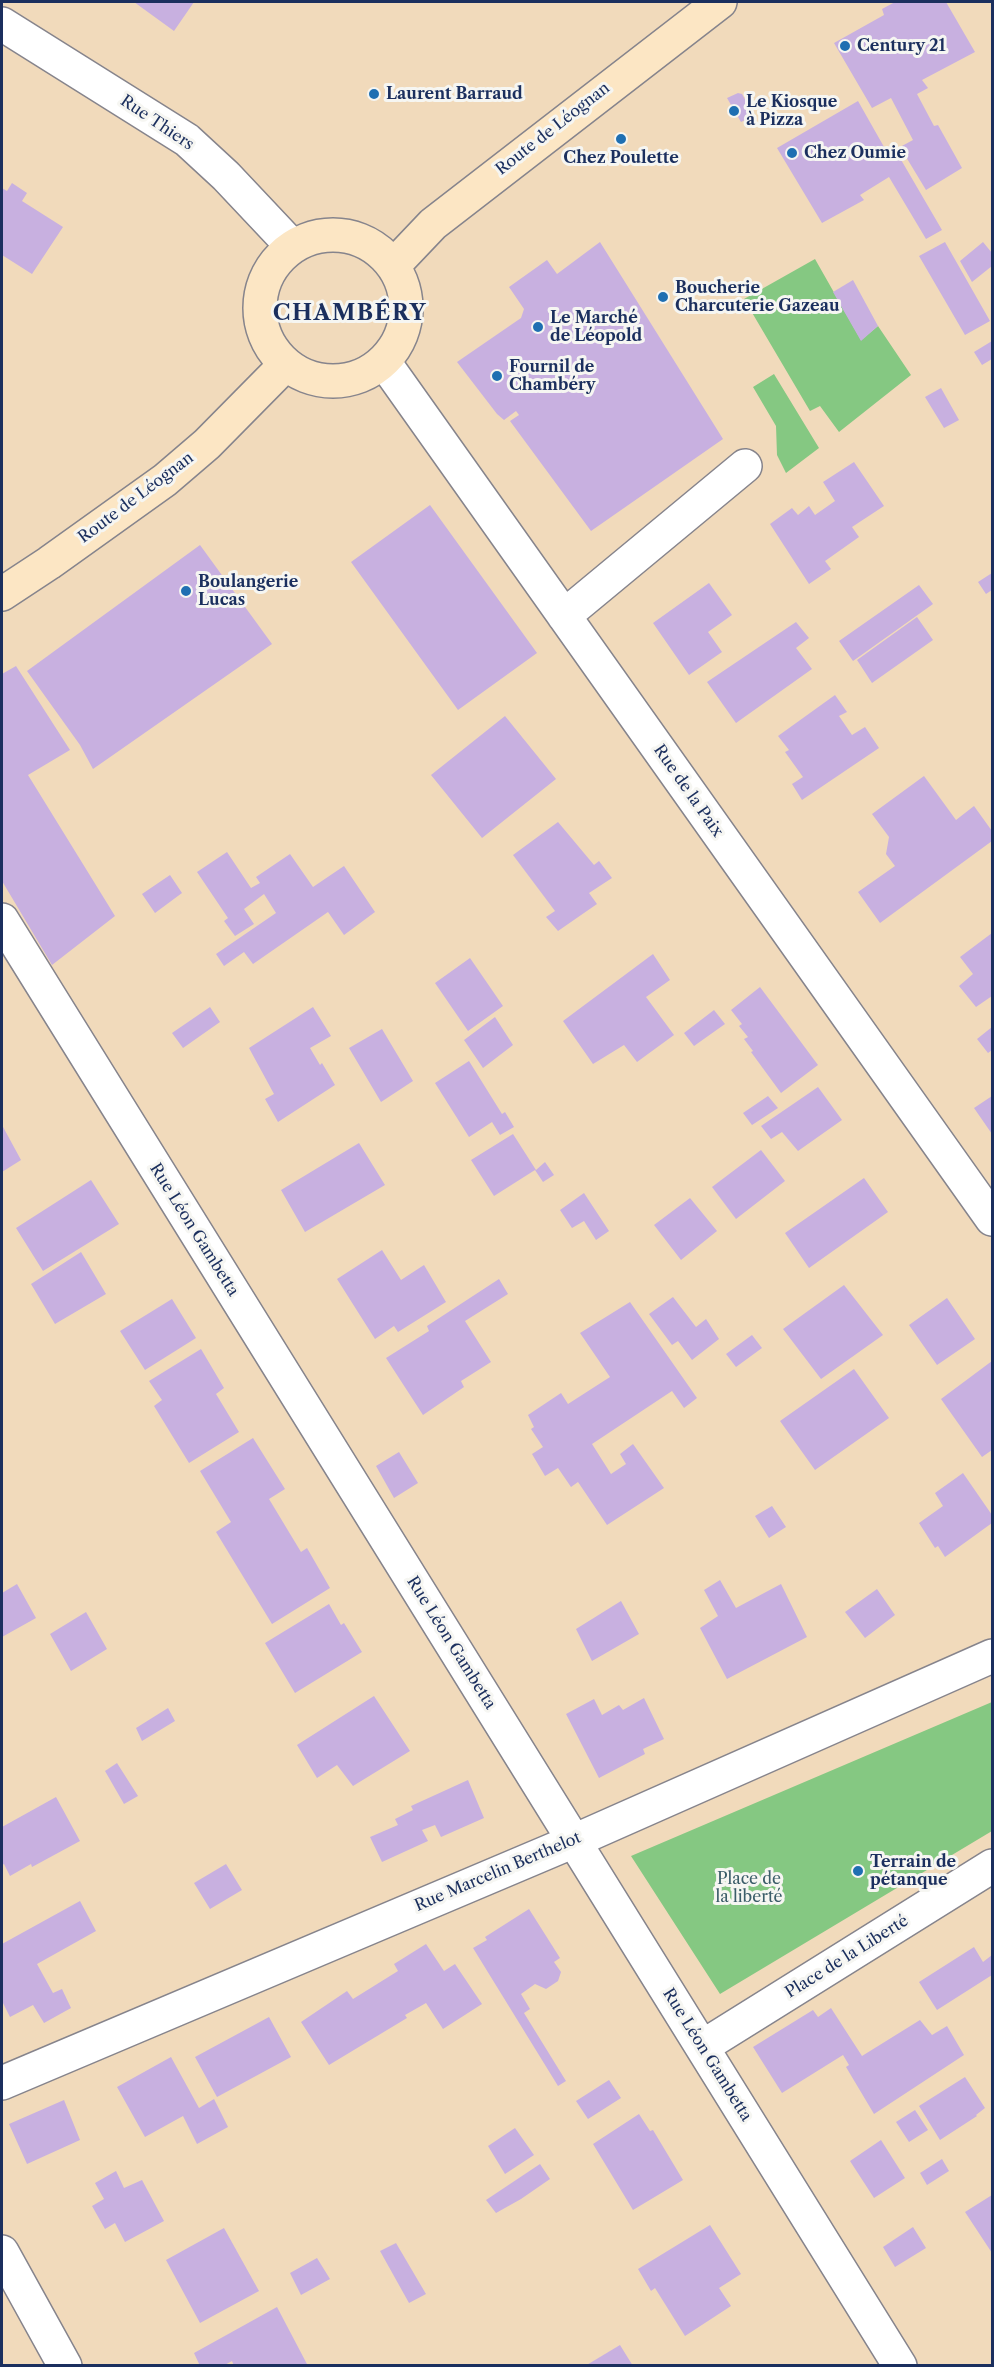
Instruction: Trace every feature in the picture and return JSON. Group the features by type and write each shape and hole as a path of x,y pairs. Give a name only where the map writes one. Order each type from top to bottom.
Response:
{"main road":[{"name":"Route de Léognan","path":"394,265 433,224 720,2"},
{"path":"335,233 358,238 378,248 394,265 403,284 407,304 405,326 397,346 384,362 366,374 346,380 325,381 304,376 286,364 271,347 262,326 260,304 264,282 275,262 292,246 312,236 335,233"},
{"name":"Route de Léognan","path":"2,594 165,480 207,444 286,364"}],"street":[{"name":"Rue Thiers","path":"2,24 187,140 226,176 292,246"},
{"name":"Rue de la Paix","path":"384,362 990,1212"},
{"path":"564,616 745,466"},
{"name":"Rue Léon Gambetta","path":"2,920 900,2366"},
{"name":"Rue Marcelin Berthelot","path":"2,2083 574,1841 600,1827 993,1656"},
{"name":"Place de la Liberté","path":"702,2047 993,1866"},
{"path":"2,2252 65,2366"}],"green space":[{"path":"815,259 861,340 878,326 911,375 839,432 820,406 810,411 744,299"},
{"path":"774,374 819,448 786,473 777,455 776,426 753,387"},
{"name":"Place de la liberté","path":"992,1702 992,1831 720,1994 631,1856"}],"building":[{"path":"134,2 194,2 174,31"},
{"path":"895,2 946,2 975,52 922,80 928,88 917,94 934,126 938,125 962,168 926,190 900,147 913,140 891,98 872,108 834,43 884,15 882,9"},
{"path":"738,93 742,94 752,112 751,117 741,122 727,98"},
{"path":"858,101 892,161 900,158 942,230 926,239 889,177 860,195 864,200 822,223 777,148"},
{"path":"12,183 27,193 22,201 63,227 32,274 2,255 2,188 7,191"},
{"path":"600,242 723,439 591,531 510,421 519,415 516,411 504,420 457,362 521,318 524,309 509,287 547,260 557,274"},
{"path":"945,242 990,321 965,335 919,256"},
{"path":"983,242 992,253 992,266 972,282 960,261"},
{"path":"853,280 878,326 861,341 833,292"},
{"path":"992,341 992,359 982,365 974,352"},
{"path":"941,388 959,420 944,428 925,397"},
{"path":"854,462 884,506 852,527 859,537 825,561 831,569 809,584 770,524 792,508 798,515 809,506 815,515 835,501 823,482"},
{"path":"430,505 537,653 458,710 351,562"},
{"path":"200,545 272,644 93,769 80,745 27,671"},
{"path":"992,573 992,590 986,594 978,582"},
{"path":"709,583 732,615 708,632 722,652 689,675 653,623"},
{"path":"919,585 933,604 853,661 839,641"},
{"path":"917,617 933,640 872,683 857,660"},
{"path":"796,622 809,638 796,648 812,669 736,723 707,682"},
{"path":"16,666 70,750 28,775 115,916 52,965 2,881 2,674"},
{"path":"835,695 847,712 839,716 852,735 865,727 879,748 802,800 792,784 803,777 785,752 789,750 778,736"},
{"path":"505,716 556,779 482,838 431,775"},
{"path":"924,776 956,820 974,806 992,831 992,841 880,923 858,892 895,866 886,854 889,837 872,814"},
{"path":"558,822 594,865 599,861 612,878 589,893 597,904 558,931 546,917 555,911 513,855"},
{"path":"227,852 251,888 260,883 256,877 290,854 313,887 344,866 375,912 344,935 328,912 253,964 244,952 224,966 216,954 276,913 264,894 244,909 254,924 235,936 224,921 228,918 197,872"},
{"path":"170,875 182,893 155,913 142,894"},
{"path":"992,933 992,996 976,1007 959,986 973,974 960,957"},
{"path":"653,954 670,980 646,997 674,1035 637,1062 624,1045 593,1064 563,1021"},
{"path":"470,958 503,1006 468,1031 435,983"},
{"path":"760,987 818,1065 781,1093 751,1052 753,1051 744,1039 748,1037 739,1026 742,1024 731,1010"},
{"path":"210,1007 220,1022 183,1048 172,1033"},
{"path":"313,1007 331,1036 310,1048 335,1085 278,1122 265,1099 274,1094 249,1048"},
{"path":"714,1010 725,1024 694,1046 684,1033"},
{"path":"495,1017 513,1045 483,1068 464,1040"},
{"path":"992,1027 992,1050 988,1053 977,1039"},
{"path":"382,1029 413,1081 381,1102 349,1048"},
{"path":"469,1061 502,1114 505,1112 514,1127 500,1135 492,1122 469,1137 435,1083"},
{"path":"818,1087 842,1120 798,1151 782,1132 771,1139 761,1126"},
{"path":"768,1096 778,1108 752,1125 743,1113"},
{"path":"992,1096 992,1134 974,1108"},
{"path":"2,1125 21,1160 2,1172"},
{"path":"513,1134 536,1170 545,1162 554,1175 543,1182 535,1170 494,1196 471,1160"},
{"path":"359,1143 385,1185 305,1232 281,1190"},
{"path":"761,1150 785,1181 736,1219 712,1187"},
{"path":"864,1178 888,1212 809,1268 785,1233"},
{"path":"91,1180 119,1224 43,1271 16,1228"},
{"path":"584,1193 609,1231 596,1240 584,1221 572,1228 560,1210"},
{"path":"690,1198 717,1231 681,1260 654,1225"},
{"path":"382,1250 401,1280 424,1265 446,1302 398,1332 394,1326 375,1339 337,1279"},
{"path":"81,1252 106,1294 55,1324 31,1284"},
{"path":"499,1279 508,1294 465,1321 491,1362 461,1381 464,1387 423,1415 386,1358 429,1331 427,1326"},
{"path":"844,1285 883,1335 821,1379 783,1329"},
{"path":"673,1297 696,1327 706,1319 719,1339 692,1360 678,1341 672,1345 649,1314"},
{"path":"947,1298 975,1339 937,1365 909,1325"},
{"path":"172,1299 196,1338 145,1370 120,1331"},
{"path":"630,1302 697,1398 684,1408 672,1391 592,1444 611,1474 626,1464 620,1454 633,1444 664,1488 607,1525 578,1482 571,1487 558,1468 545,1476 532,1454 543,1447 531,1429 534,1427 528,1415 561,1393 568,1404 610,1377 580,1333"},
{"path":"752,1335 762,1348 736,1367 726,1354"},
{"path":"201,1349 224,1388 216,1394 239,1432 189,1463 154,1406 162,1400 149,1381"},
{"path":"992,1361 992,1450 982,1457 941,1399"},
{"path":"854,1369 889,1418 815,1470 780,1421"},
{"path":"253,1438 285,1489 269,1499 301,1552 307,1548 330,1588 272,1624 216,1532 231,1522 200,1471"},
{"path":"399,1452 418,1483 394,1498 376,1466"},
{"path":"963,1473 992,1515 992,1523 945,1557 938,1546 935,1548 919,1523 943,1506 935,1493"},
{"path":"772,1506 786,1527 769,1538 755,1516"},
{"path":"720,1580 736,1608 781,1584 807,1637 727,1679 700,1628 718,1616 704,1590"},
{"path":"17,1584 36,1618 2,1637 2,1593"},
{"path":"877,1589 895,1615 865,1638 845,1612"},
{"path":"621,1601 639,1634 592,1661 576,1629"},
{"path":"329,1604 341,1625 344,1623 362,1652 295,1693 265,1643"},
{"path":"86,1612 107,1649 71,1671 50,1634"},
{"path":"374,1696 410,1751 353,1786 337,1765 317,1778 297,1745"},
{"path":"644,1698 664,1739 643,1749 645,1754 599,1778 566,1714 594,1699 602,1715 619,1705 623,1710"},
{"path":"168,1708 175,1721 142,1741 136,1728"},
{"path":"117,1763 138,1796 124,1804 105,1771"},
{"path":"468,1780 484,1818 441,1837 435,1825 422,1830 428,1841 382,1862 370,1837 398,1825 395,1819 413,1810 411,1806"},
{"path":"56,1797 80,1841 10,1876 4,1864 2,1865 2,1827"},
{"path":"226,1864 242,1890 210,1909 194,1883"},
{"path":"80,1901 96,1931 37,1964 53,1993 62,1989 71,2008 44,2023 33,2005 10,2017 2,2001 2,1944"},
{"path":"529,1909 560,1958 554,1962 561,1972 558,1981 546,1989 535,1984 521,1994 530,2009 524,2013 566,2081 558,2086 473,1948 487,1940 485,1937"},
{"path":"426,1944 444,1971 455,1964 482,2004 443,2029 426,2003 405,2015 407,2018 329,2065 301,2022 347,1991 353,1999 398,1971 394,1964"},
{"path":"974,1947 983,1962 992,1955 992,1975 937,2010 919,1982"},
{"path":"831,2008 862,2056 920,2020 932,2035 947,2026 964,2055 874,2114 846,2067 849,2065 843,2055 782,2093 753,2047 813,2010 818,2017"},
{"path":"269,2017 291,2057 217,2097 195,2057"},
{"path":"171,2057 199,2108 214,2099 228,2127 197,2144 183,2116 145,2137 117,2087"},
{"path":"965,2077 985,2108 977,2116 940,2140 919,2106"},
{"path":"609,2080 621,2098 588,2119 576,2101"},
{"path":"64,2100 80,2140 27,2164 9,2124"},
{"path":"915,2110 928,2130 909,2142 896,2122"},
{"path":"639,2114 650,2131 653,2130 683,2180 633,2210 593,2144"},
{"path":"515,2128 534,2155 505,2174 488,2146"},
{"path":"881,2140 905,2178 874,2198 850,2161"},
{"path":"942,2159 949,2171 927,2185 920,2173"},
{"path":"540,2164 550,2179 496,2213 486,2200"},
{"path":"116,2171 124,2188 142,2180 164,2221 125,2242 115,2223 105,2229 92,2206 104,2199 95,2183"},
{"path":"992,2195 992,2253 965,2212"},
{"path":"710,2225 741,2274 719,2288 731,2306 685,2336 655,2288 651,2291 638,2269"},
{"path":"913,2227 926,2248 895,2267 883,2247"},
{"path":"224,2228 259,2291 200,2323 166,2260"},
{"path":"396,2243 426,2294 409,2303 380,2251"},
{"path":"317,2258 330,2279 301,2295 290,2273"},
{"path":"277,2307 308,2366 234,2366 232,2361 223,2366 200,2366 194,2353"},
{"path":"620,2345 633,2366 585,2366"}],"place":[{"name":"Century 21","path":"845,46"},
{"name":"Laurent Barraud","path":"374,94"},
{"name":"Le Kiosque à Pizza","path":"734,111"},
{"name":"Chez Poulette","path":"621,139"},
{"name":"Chez Oumie","path":"792,153"},
{"name":"Boucherie Charcuterie Gazeau","path":"663,297"},
{"name":"Le Marché de Léopold","path":"538,327"},
{"name":"Fournil de Chambéry","path":"497,376"},
{"name":"Boulangerie Lucas","path":"186,591"},
{"name":"Terrain de pétanque","path":"858,1871"}],"district":[{"name":"CHAMBÉRY","path":"350,314"}]}
